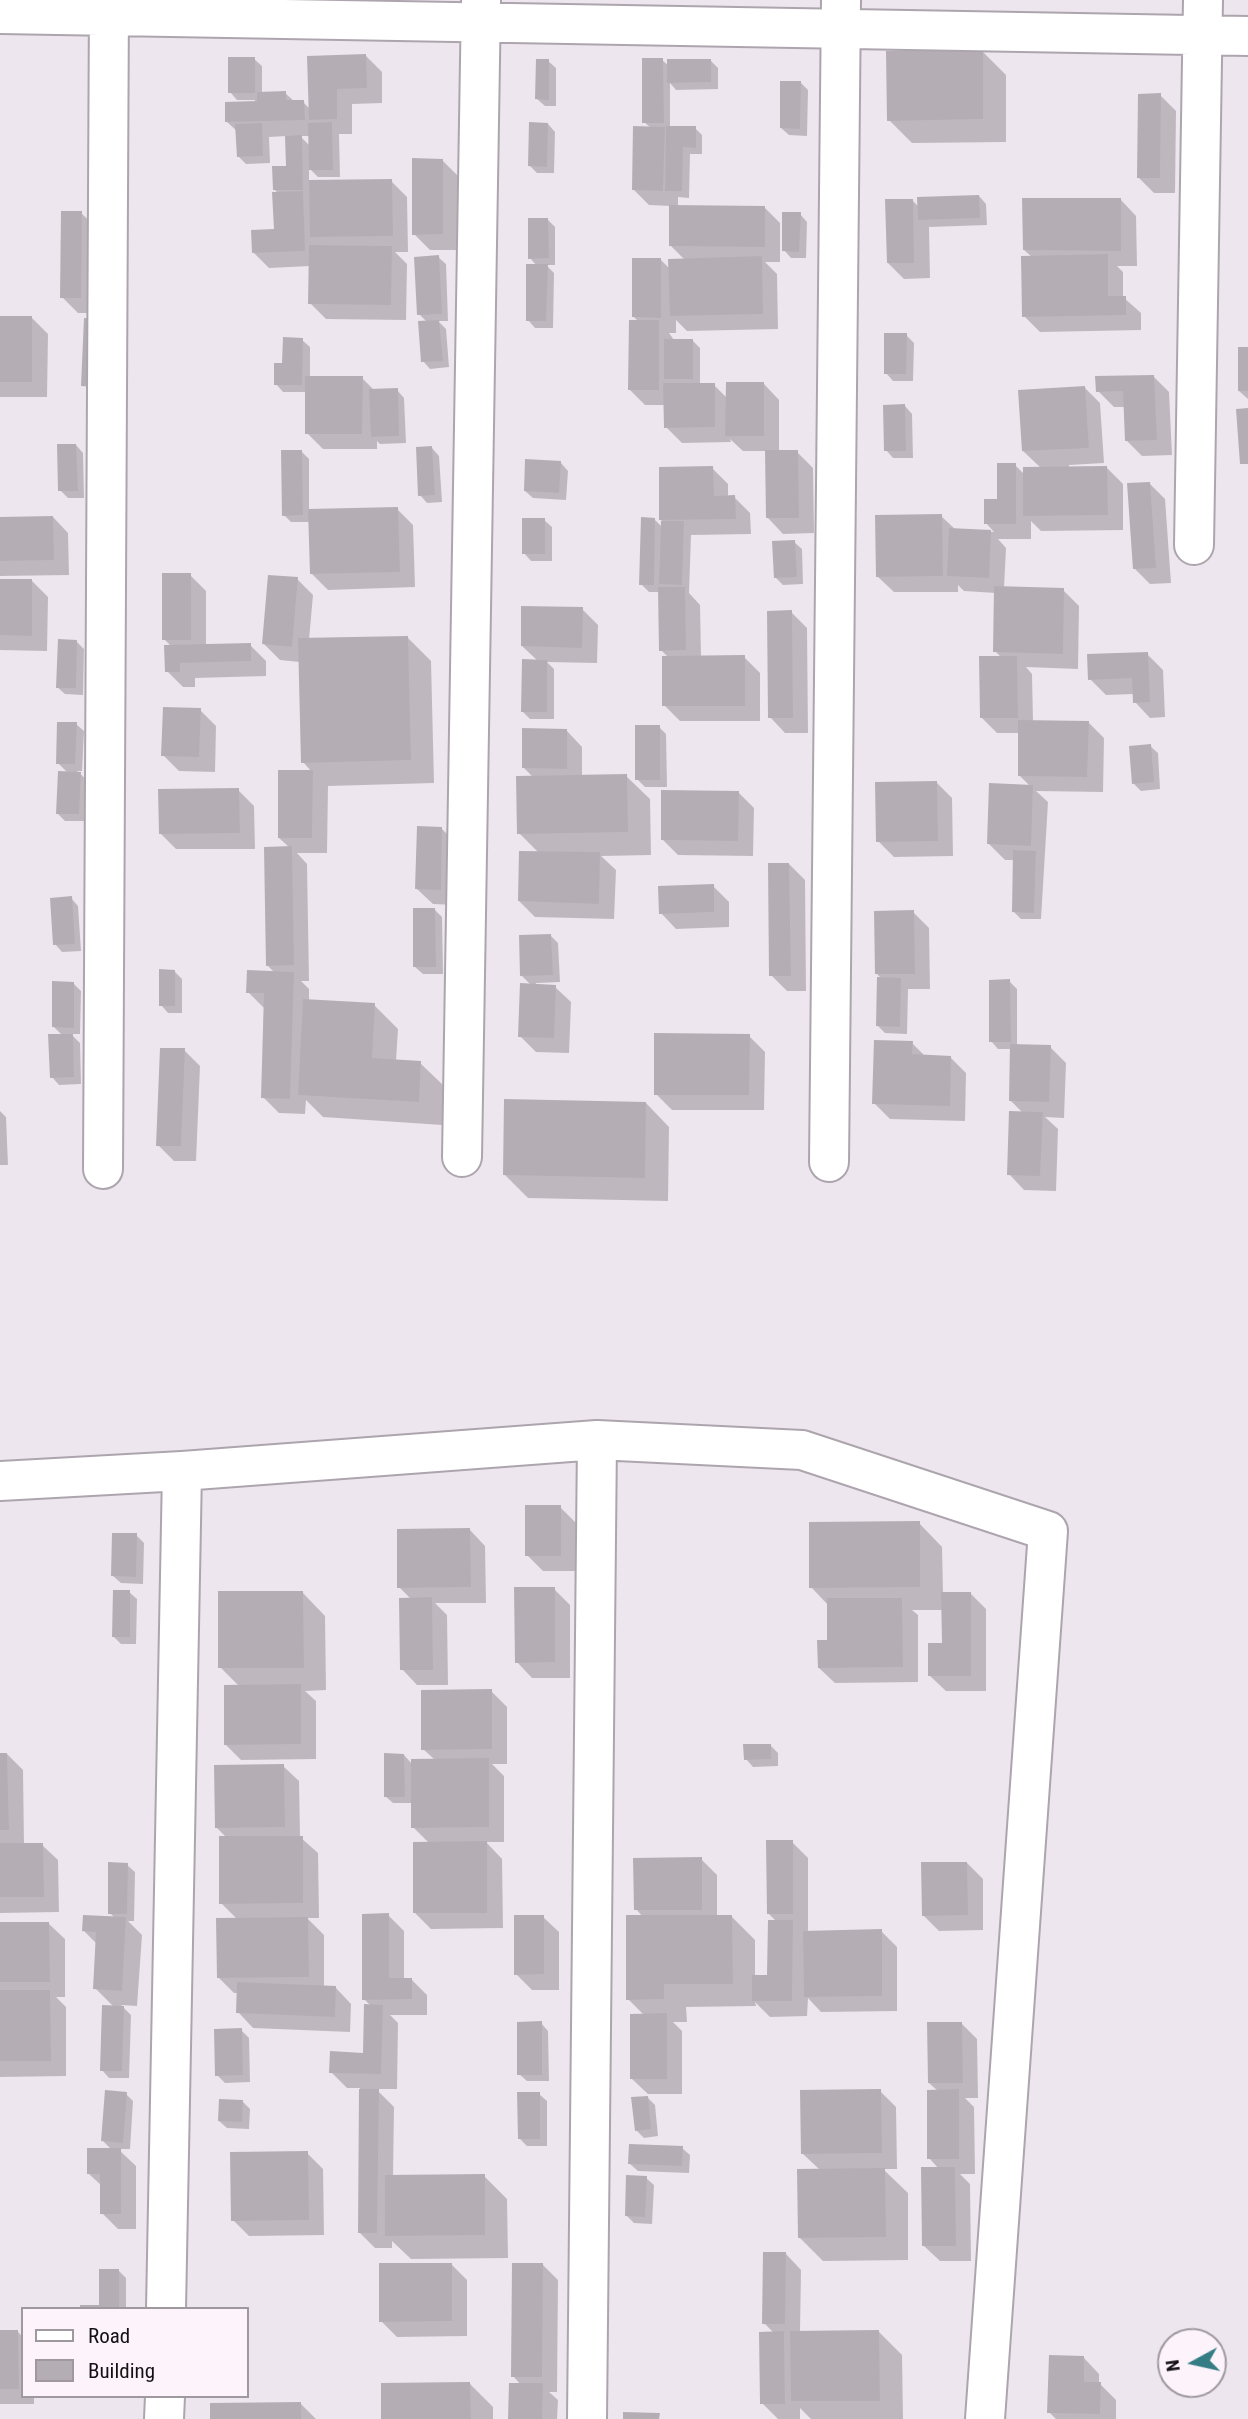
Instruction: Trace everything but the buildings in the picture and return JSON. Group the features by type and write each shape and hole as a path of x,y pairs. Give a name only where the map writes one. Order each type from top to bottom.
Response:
{"street":[{"path":"103,1169 109,8"},
{"path":"0,14 109,8 1203,18 1248,36"},
{"path":"462,1157 480,11"},
{"path":"829,1163 841,14"},
{"path":"1194,545 1203,18"},
{"path":"587,2419 597,1440"},
{"path":"0,1481 182,1471 597,1440 802,1450 1048,1531 985,2419"},
{"path":"166,2307 182,1471"},
{"path":"164,2419 165,2398"}]}
